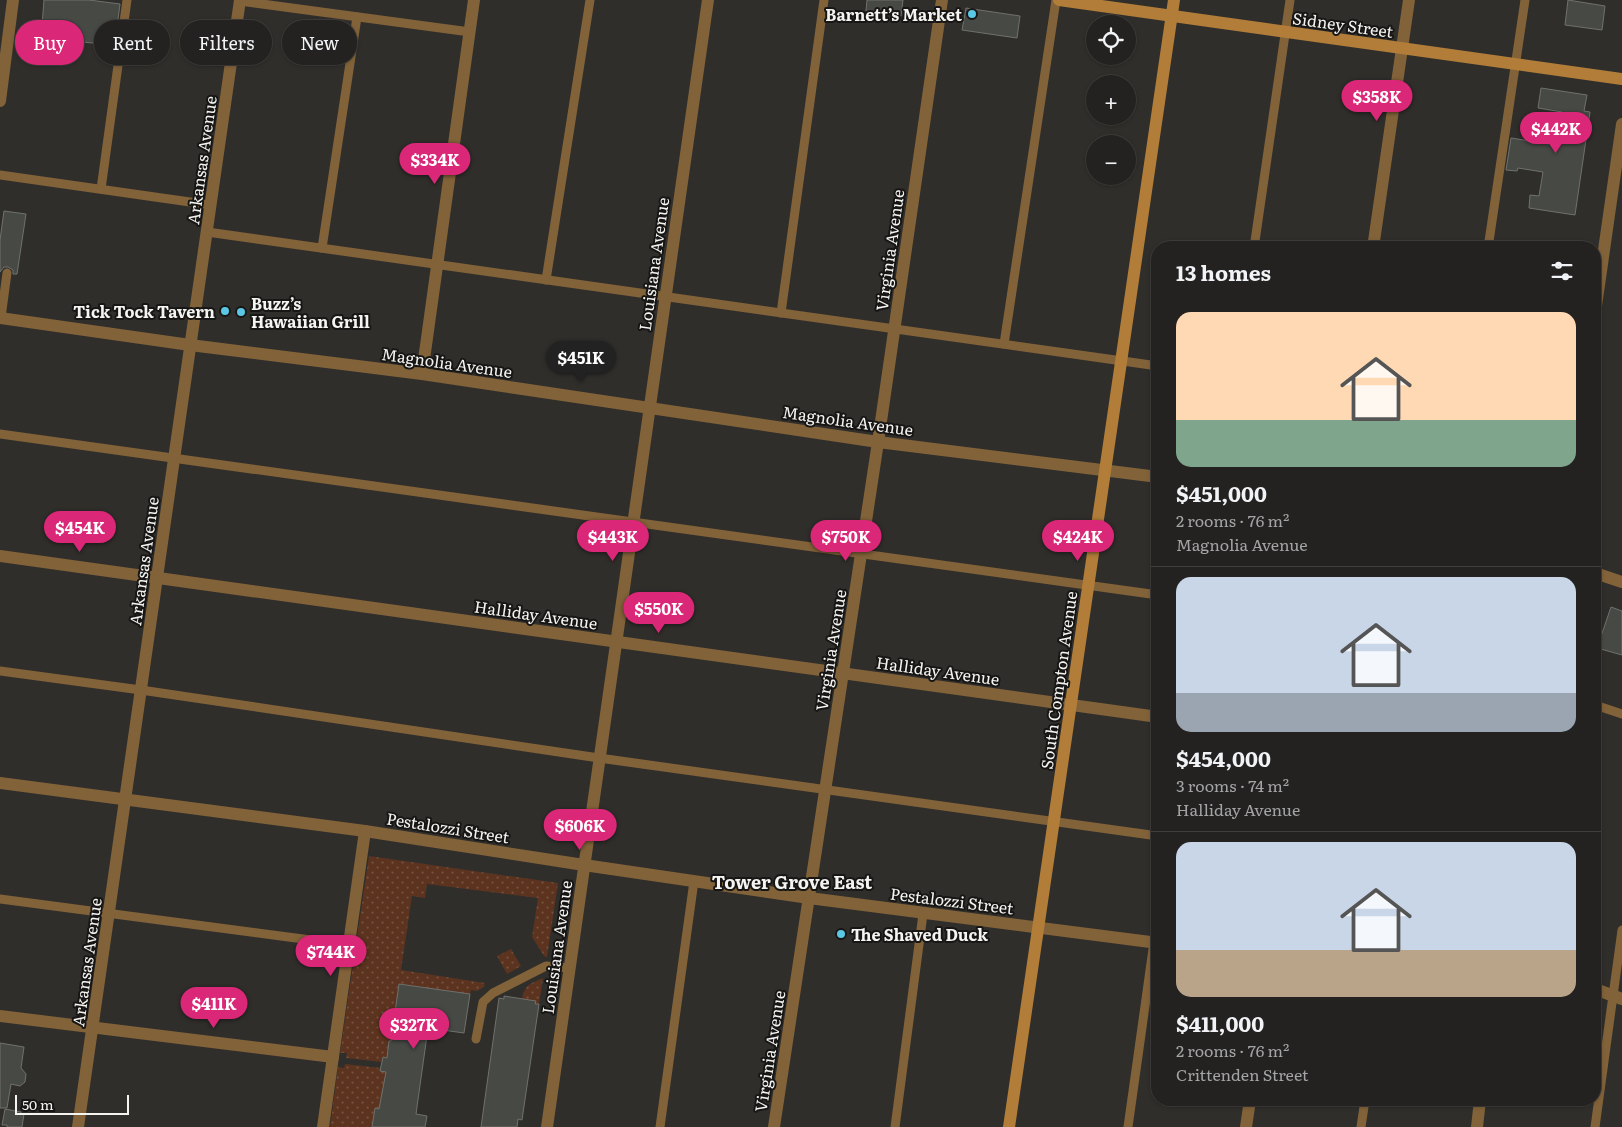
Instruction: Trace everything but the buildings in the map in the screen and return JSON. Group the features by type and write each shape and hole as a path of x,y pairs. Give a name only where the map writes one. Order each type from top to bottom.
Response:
{"main road":[{"name":"Sidney Street","path":"1058,0 1622,79"},
{"name":"South Compton Avenue","path":"1010,1127 1174,0"}],"street":[{"path":"0,101 14,0"},
{"path":"422,374 474,0"},
{"name":"Louisiana Avenue","path":"547,1127 708,0"},
{"name":"Virginia Avenue","path":"774,1127 878,442 942,0"},
{"path":"1374,241 1409,0"},
{"name":"Arkansas Avenue","path":"78,1127 240,1"},
{"path":"1601,271 1622,124"},
{"name":"Magnolia Avenue","path":"0,318 190,346 422,374 878,442 1151,476"},
{"name":"Halliday Avenue","path":"0,556 1151,716"},
{"path":"1601,575 1622,582"},
{"name":"Pestalozzi Street","path":"0,783 365,831 923,914 1151,941"},
{"path":"323,1127 365,831"},
{"path":"0,1016 333,1057"},
{"path":"1246,1127 1249,1106"},
{"path":"1476,1127 1479,1106"}],"lane":[{"path":"100,189 127,0"},
{"path":"546,280 590,0"},
{"path":"781,313 824,0"},
{"path":"1004,344 1058,0"},
{"path":"1255,241 1290,0"},
{"path":"1489,241 1525,0"},
{"path":"240,1 470,32"},
{"path":"322,248 357,17"},
{"path":"0,175 211,205"},
{"path":"207,232 1151,365"},
{"path":"0,318 7,273"},
{"path":"0,434 1151,594"},
{"path":"0,671 142,690 599,758 1151,835"},
{"path":"1601,708 1622,714"},
{"path":"660,1127 694,881"},
{"path":"0,900 349,945"},
{"path":"895,1127 923,914"},
{"path":"1601,1047 1605,994 1622,930"},
{"path":"476,1038 483,1002 492,993 546,966 569,968"},
{"path":"1128,1127 1151,975"},
{"path":"1361,1127 1364,1106"},
{"path":"1595,1127 1597,1106"}],"shaded area":[{"path":"369,856 558,883 547,957 544,956 532,937 538,898 427,884 425,898 412,896 401,970 485,983 484,987 477,991 471,990 470,994 399,984 393,1024 401,1043 389,1041 387,1058 383,1058 382,1062 346,1058 347,1053 340,1053"},
{"path":"511,949 521,966 507,974 497,956"},
{"path":"543,978 539,1004 535,1004 536,1001 522,999 529,985"},
{"path":"345,1064 381,1068 386,1072 383,1089 395,1091 392,1111 375,1108 372,1127 330,1127 338,1067 344,1068"}],"place":[{"name":"Barnett’s Market","path":"972,14"},
{"name":"Tick Tock Tavern","path":"225,311"},
{"name":"Buzz’s Hawaiian Grill","path":"241,312"},
{"name":"The Shaved Duck","path":"841,934"}],"district":[{"name":"Tower Grove East","path":"792,881"}]}
